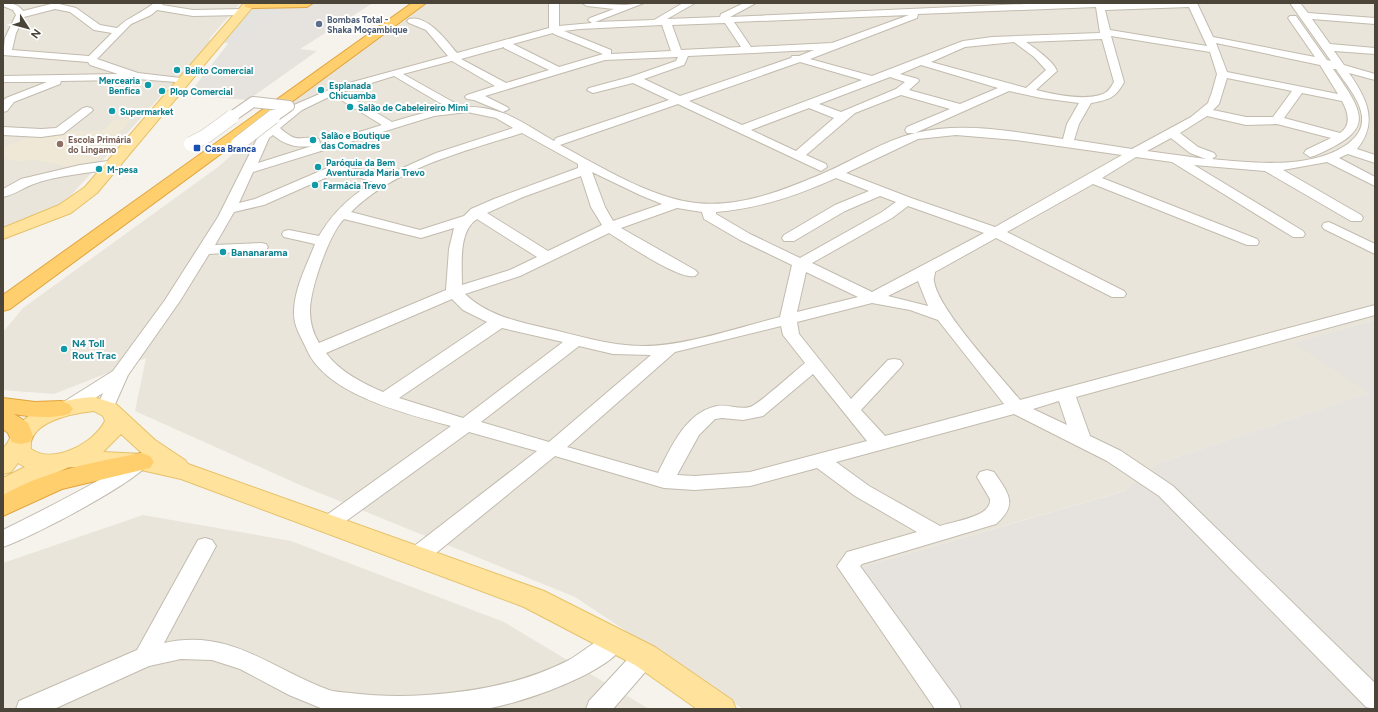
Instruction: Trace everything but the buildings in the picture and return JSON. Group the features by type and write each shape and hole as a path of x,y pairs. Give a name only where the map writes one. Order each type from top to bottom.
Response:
{"highway":[{"path":"247,6 307,3"},
{"path":"3,290 411,3"},
{"path":"3,305 420,3"},
{"path":"3,405 35,410 64,408"},
{"path":"3,418 19,429 20,440"},
{"path":"3,507 36,488 144,454"}],"main road":[{"path":"3,234 45,218 75,204 92,190 115,164 181,81 247,6"},
{"path":"3,466 20,440 37,421 64,408 94,404 110,411 144,454 186,472 534,599 645,656 721,709"},
{"path":"3,488 62,460 92,449 102,442 114,428 116,421 110,411"},
{"path":"20,440 20,451 28,459 44,462 62,460 114,460 144,454"}],"street":[{"path":"3,3 16,8 21,15"},
{"path":"554,3 556,31"},
{"path":"587,3 625,8"},
{"path":"580,26 639,3"},
{"path":"655,22 690,3"},
{"path":"716,20 751,3"},
{"path":"560,141 678,99 799,59 924,12 943,3"},
{"path":"924,12 1046,4 1093,5 1114,3"},
{"path":"247,170 442,111 466,110 490,112 523,128 585,166 629,186 675,204 709,208 743,205 774,197 835,173 918,135 960,132 991,134 1083,145 1265,161 1278,160 1320,150 1342,137 1349,132 1353,124 1354,113 1347,99 1283,3"},
{"path":"912,130 974,127 1069,138 1139,150 1173,158 1268,167 1330,158 1348,150 1372,129 1368,114 1361,99 1316,31 1295,3"},
{"path":"64,408 118,374 172,301 205,250 229,209 264,137 272,127 291,113 322,96 385,76 508,46 556,31 608,30 884,10 924,12 1131,4 1164,4 1194,8 1212,44 1222,74 1218,92 1212,104 1195,120 1139,150 1092,179 928,270 872,298 790,327 765,325 670,348 644,351 613,349 500,322 469,307 454,292 454,270 460,230 472,216"},
{"path":"9,18 59,5 73,10 97,28 119,31"},
{"path":"21,15 7,36 5,55 92,59 128,22 157,5 193,13 247,6"},
{"path":"921,62 1056,98 1086,101 1106,97 1113,92 1119,82 1106,34 1093,5"},
{"path":"322,96 338,94 456,59 556,31 580,26 716,20 792,13 870,12 884,10"},
{"path":"884,10 894,23"},
{"path":"1355,10 1371,19"},
{"path":"1304,16 1371,19"},
{"path":"412,21 429,28 456,59 505,87"},
{"path":"730,22 747,49"},
{"path":"593,90 634,79 680,63 683,57 667,25"},
{"path":"1301,30 1316,31"},
{"path":"556,31 609,51 680,53 831,46"},
{"path":"797,34 804,47"},
{"path":"742,129 890,74 968,43 1016,39 1106,34 1212,44 1322,62 1375,77"},
{"path":"1016,39 1038,55 1043,62 1051,68 1052,71 1029,91"},
{"path":"508,46 558,70"},
{"path":"1327,47 1375,51"},
{"path":"768,49 873,80"},
{"path":"272,127 288,142 298,144 322,141 505,87 596,58 609,51"},
{"path":"92,59 94,63 133,75 181,81"},
{"path":"368,69 385,76"},
{"path":"3,70 52,70 68,72 74,77"},
{"path":"797,156 851,110 900,91 914,81 890,74"},
{"path":"1222,74 1347,99"},
{"path":"3,79 120,77 133,75"},
{"path":"399,76 443,106 474,106 507,111"},
{"path":"3,109 10,100 74,77"},
{"path":"634,79 821,167"},
{"path":"144,88 181,81"},
{"path":"476,96 507,111 560,141 657,190 692,198 714,200 745,196 791,182 821,167 912,130 1009,86"},
{"path":"1277,120 1299,89"},
{"path":"900,91 955,110"},
{"path":"338,94 386,122"},
{"path":"1361,99 1375,103"},
{"path":"1069,138 1073,124 1086,101"},
{"path":"191,144 206,136 253,102 289,106 240,141 238,144"},
{"path":"809,104 842,117"},
{"path":"3,131 41,133 59,131 87,110"},
{"path":"955,110 957,121 974,127"},
{"path":"1205,112 1246,121 1277,120 1342,137"},
{"path":"523,128 413,167 383,181 354,200 341,214 326,234 323,241 304,295 302,320 306,335 315,351 338,375 356,386 385,399 419,411 553,448 664,481 695,483 750,480 880,443 1018,408 1187,360 1375,310"},
{"path":"1172,132 1194,150 1210,156"},
{"path":"1083,145 1107,158 1112,166"},
{"path":"1348,150 1375,159"},
{"path":"1173,158 1298,234"},
{"path":"1330,158 1375,182"},
{"path":"3,193 13,190 26,182 80,169 115,164"},
{"path":"341,214 421,234 472,216 585,166"},
{"path":"585,166 598,207 610,227 661,258 690,273"},
{"path":"1268,167 1356,218"},
{"path":"229,209 259,202 332,170 363,174 383,181"},
{"path":"835,173 906,201 996,232 1118,294"},
{"path":"3,179 26,182"},
{"path":"1092,179 1252,242"},
{"path":"789,238 840,208 880,191"},
{"path":"800,264 887,215 906,201"},
{"path":"315,351 454,292 515,272 610,227 675,204"},
{"path":"709,208 710,216 715,220 800,264 872,298 914,306 943,316"},
{"path":"472,216 547,257"},
{"path":"1329,226 1375,250"},
{"path":"289,234 323,241"},
{"path":"205,250 261,247"},
{"path":"800,264 790,327 814,364 880,443"},
{"path":"928,270 926,281 930,294 943,316 1018,408 1081,438 1114,456 1166,491 1375,699"},
{"path":"385,399 500,322"},
{"path":"328,524 468,424 576,340"},
{"path":"417,556 553,448 670,348"},
{"path":"664,481 695,427 710,414 721,412 744,414 757,412 814,364"},
{"path":"851,410 894,364"},
{"path":"110,411 118,374"},
{"path":"1066,395 1081,438"},
{"path":"3,539 54,514 121,477 144,454"},
{"path":"820,460 838,475 866,493 938,534"},
{"path":"949,709 848,566 855,558 989,519 1001,506 1000,497 987,477"},
{"path":"145,658 205,546"},
{"path":"28,709 145,658 181,649 212,650 247,661 298,688 330,701 380,707 425,706 469,702 513,693 562,675 590,660 615,641"},
{"path":"598,709 645,656"}],"shaded area":[{"path":"3,3 240,3 210,38 208,48 188,71 166,90 64,203 3,229"},
{"path":"260,3 373,3 300,49 317,51 248,100 188,95"},
{"path":"424,3 1375,3 1375,320 1295,343 1370,393 1157,464 1138,487 848,571 942,709 743,709 575,597 300,485 135,411 146,358 54,394 3,390 3,332 23,308 218,167 297,98"},
{"path":"291,5 235,44 224,43 253,6"},
{"name":"Escola Primária do Lingamo","path":"131,119 106,148 101,148 98,151 104,151 97,160 74,168 36,160 17,161 3,158 3,147 34,136 73,131 102,131 114,120"},
{"path":"1375,320 1375,709 942,709 848,571 1125,491 1157,464 1369,393 1294,343"},
{"path":"143,515 291,541 504,622 649,709 3,709 3,563"}],"place":[{"name":"Bombas Total - Shaka Moçambique","path":"319,24"},
{"name":"Belito Comercial","path":"177,70"},
{"name":"Mercearia Benfica","path":"148,85"},
{"name":"Esplanada Chicuamba","path":"321,90"},
{"name":"Plop Comercial","path":"162,91"},
{"name":"Salão de Cabeleireiro Mimi","path":"350,107"},
{"name":"Supermarket","path":"112,111"},
{"name":"Salão e Boutique das Comadres","path":"313,140"},
{"name":"Escola Primária do Lingamo","path":"60,144"},
{"name":"Casa Branca","path":"197,148"},
{"name":"Paróquia da Bem Aventurada Maria Trevo","path":"318,167"},
{"name":"M-pesa","path":"99,169"},
{"name":"Farmácia Trevo","path":"315,185"},
{"name":"Bananarama","path":"223,252"},
{"name":"N4 Toll Rout Trac","path":"64,349"}]}
